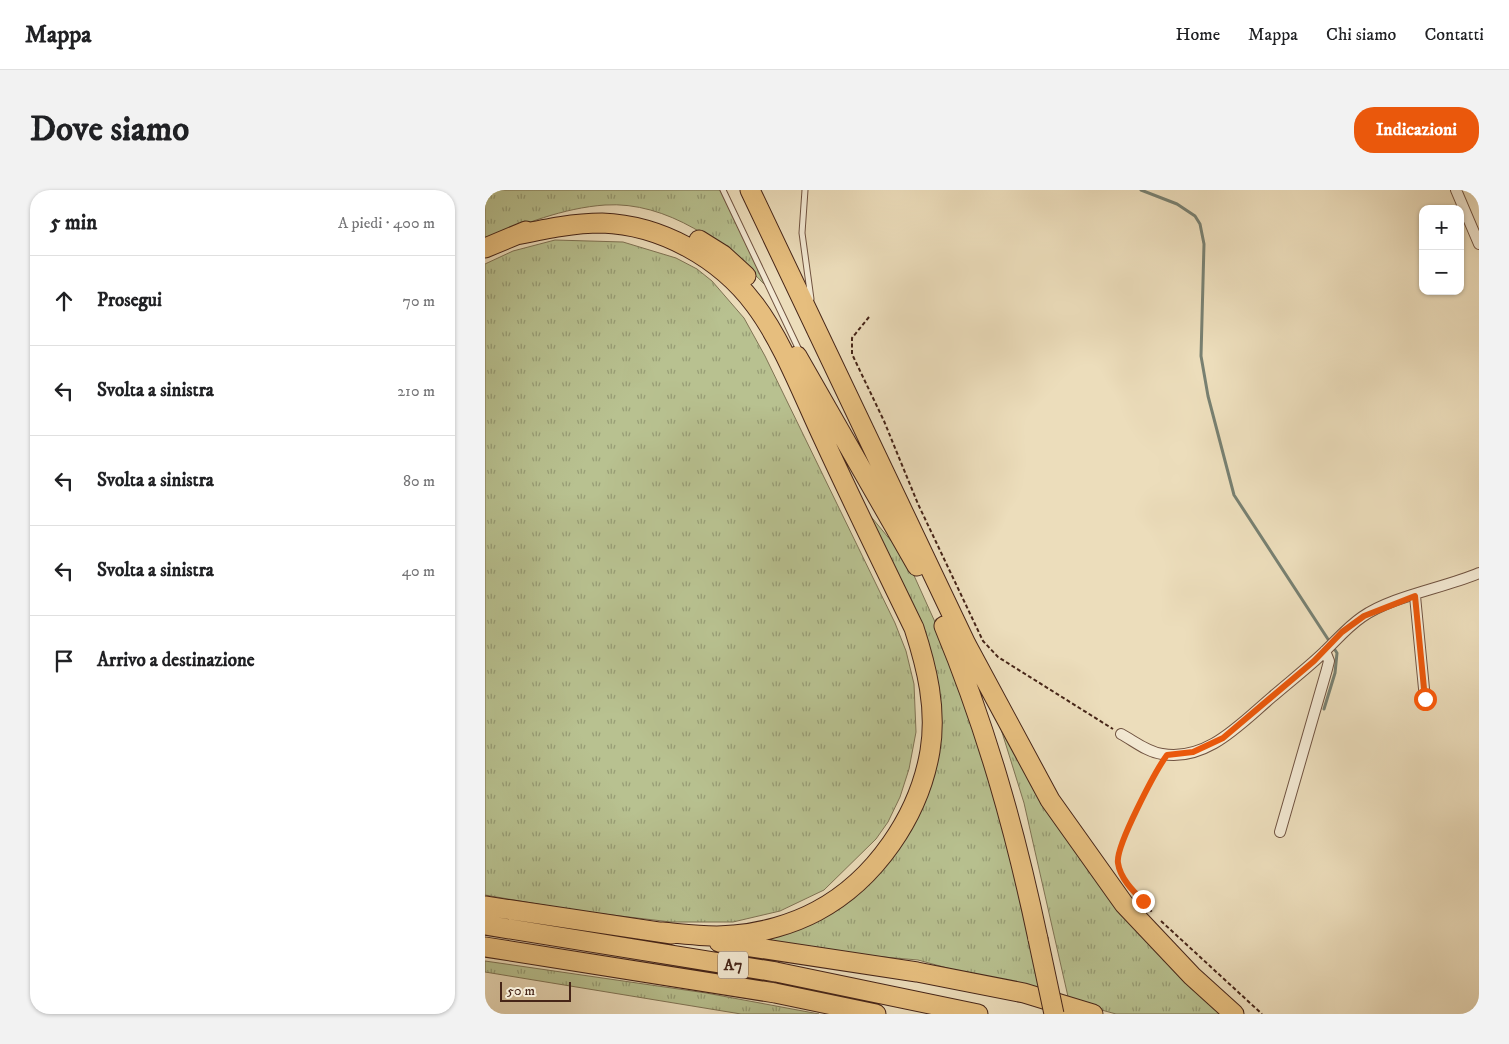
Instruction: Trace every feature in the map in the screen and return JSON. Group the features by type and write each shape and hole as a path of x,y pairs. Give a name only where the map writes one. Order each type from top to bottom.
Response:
{"highway":[{"path":"736,190 868,460 948,635 982,723 1066,1014"},
{"path":"750,190 966,644 1051,800 1123,904 1192,976 1234,1014"},
{"path":"485,248 560,220 597,213 615,213 639,216 667,224 695,237 723,255 747,277 768,305 917,566"},
{"path":"516,235 579,224 627,226 655,233 681,244 710,261 735,282 755,306 790,368 914,628 927,666 932,711 930,752 915,801 890,847 854,885 817,911 759,931 733,935 661,932"},
{"path":"966,644 1017,800 1044,941 1054,1014"},
{"path":"485,906 917,972 1024,993 1093,1014"},
{"name":"A7","path":"485,926 776,972 978,1014"},
{"name":"A7","path":"485,947 775,993 875,1014"}],"street":[{"path":"1456,190 1479,244"},
{"path":"1121,734 1149,751 1167,755 1193,752 1223,738 1325,651 1342,632 1364,616 1479,573"},
{"path":"1415,596 1425,699"},
{"path":"1280,832 1329,661 1325,651"}],"lane":[{"path":"723,190 823,403"},
{"path":"805,190 802,217 803,246 816,329"}],"path":[{"path":"869,317 852,338 852,354 884,421 924,517 983,641 998,658 1121,734"},
{"path":"1167,755 1155,772 1121,847 1117,862 1132,889 1168,928 1262,1014"}],"green space":[{"path":"485,190 725,190 766,286 733,255 694,228 651,210 628,206 605,205 574,209 529,223 485,240"},
{"path":"555,240 623,242 676,258 697,269 712,281 744,318 765,356 895,623 906,651 914,684 916,732 909,769 900,797 888,822 876,839 824,890 780,911 733,922 671,922 578,911 485,895 485,264 513,251"},
{"path":"863,507 907,560 944,642 996,793 1042,994 918,960 861,955 754,939 791,927 894,846 937,712"},
{"path":"1001,729 1137,929 1219,1014 1116,1014 1069,1001 1024,803"},
{"path":"485,961 706,993 819,1014 741,1014 485,972"}],"waterway":[{"path":"1141,190 1177,204 1195,216 1200,224 1204,244 1201,356 1208,396 1234,495 1337,653 1335,673 1324,709"}],"route":[{"path":"1143,901 1123,876 1117,862 1121,847 1138,808 1155,772 1167,755 1193,752 1223,738 1323,653 1342,632 1372,611 1415,596 1425,699"}]}
